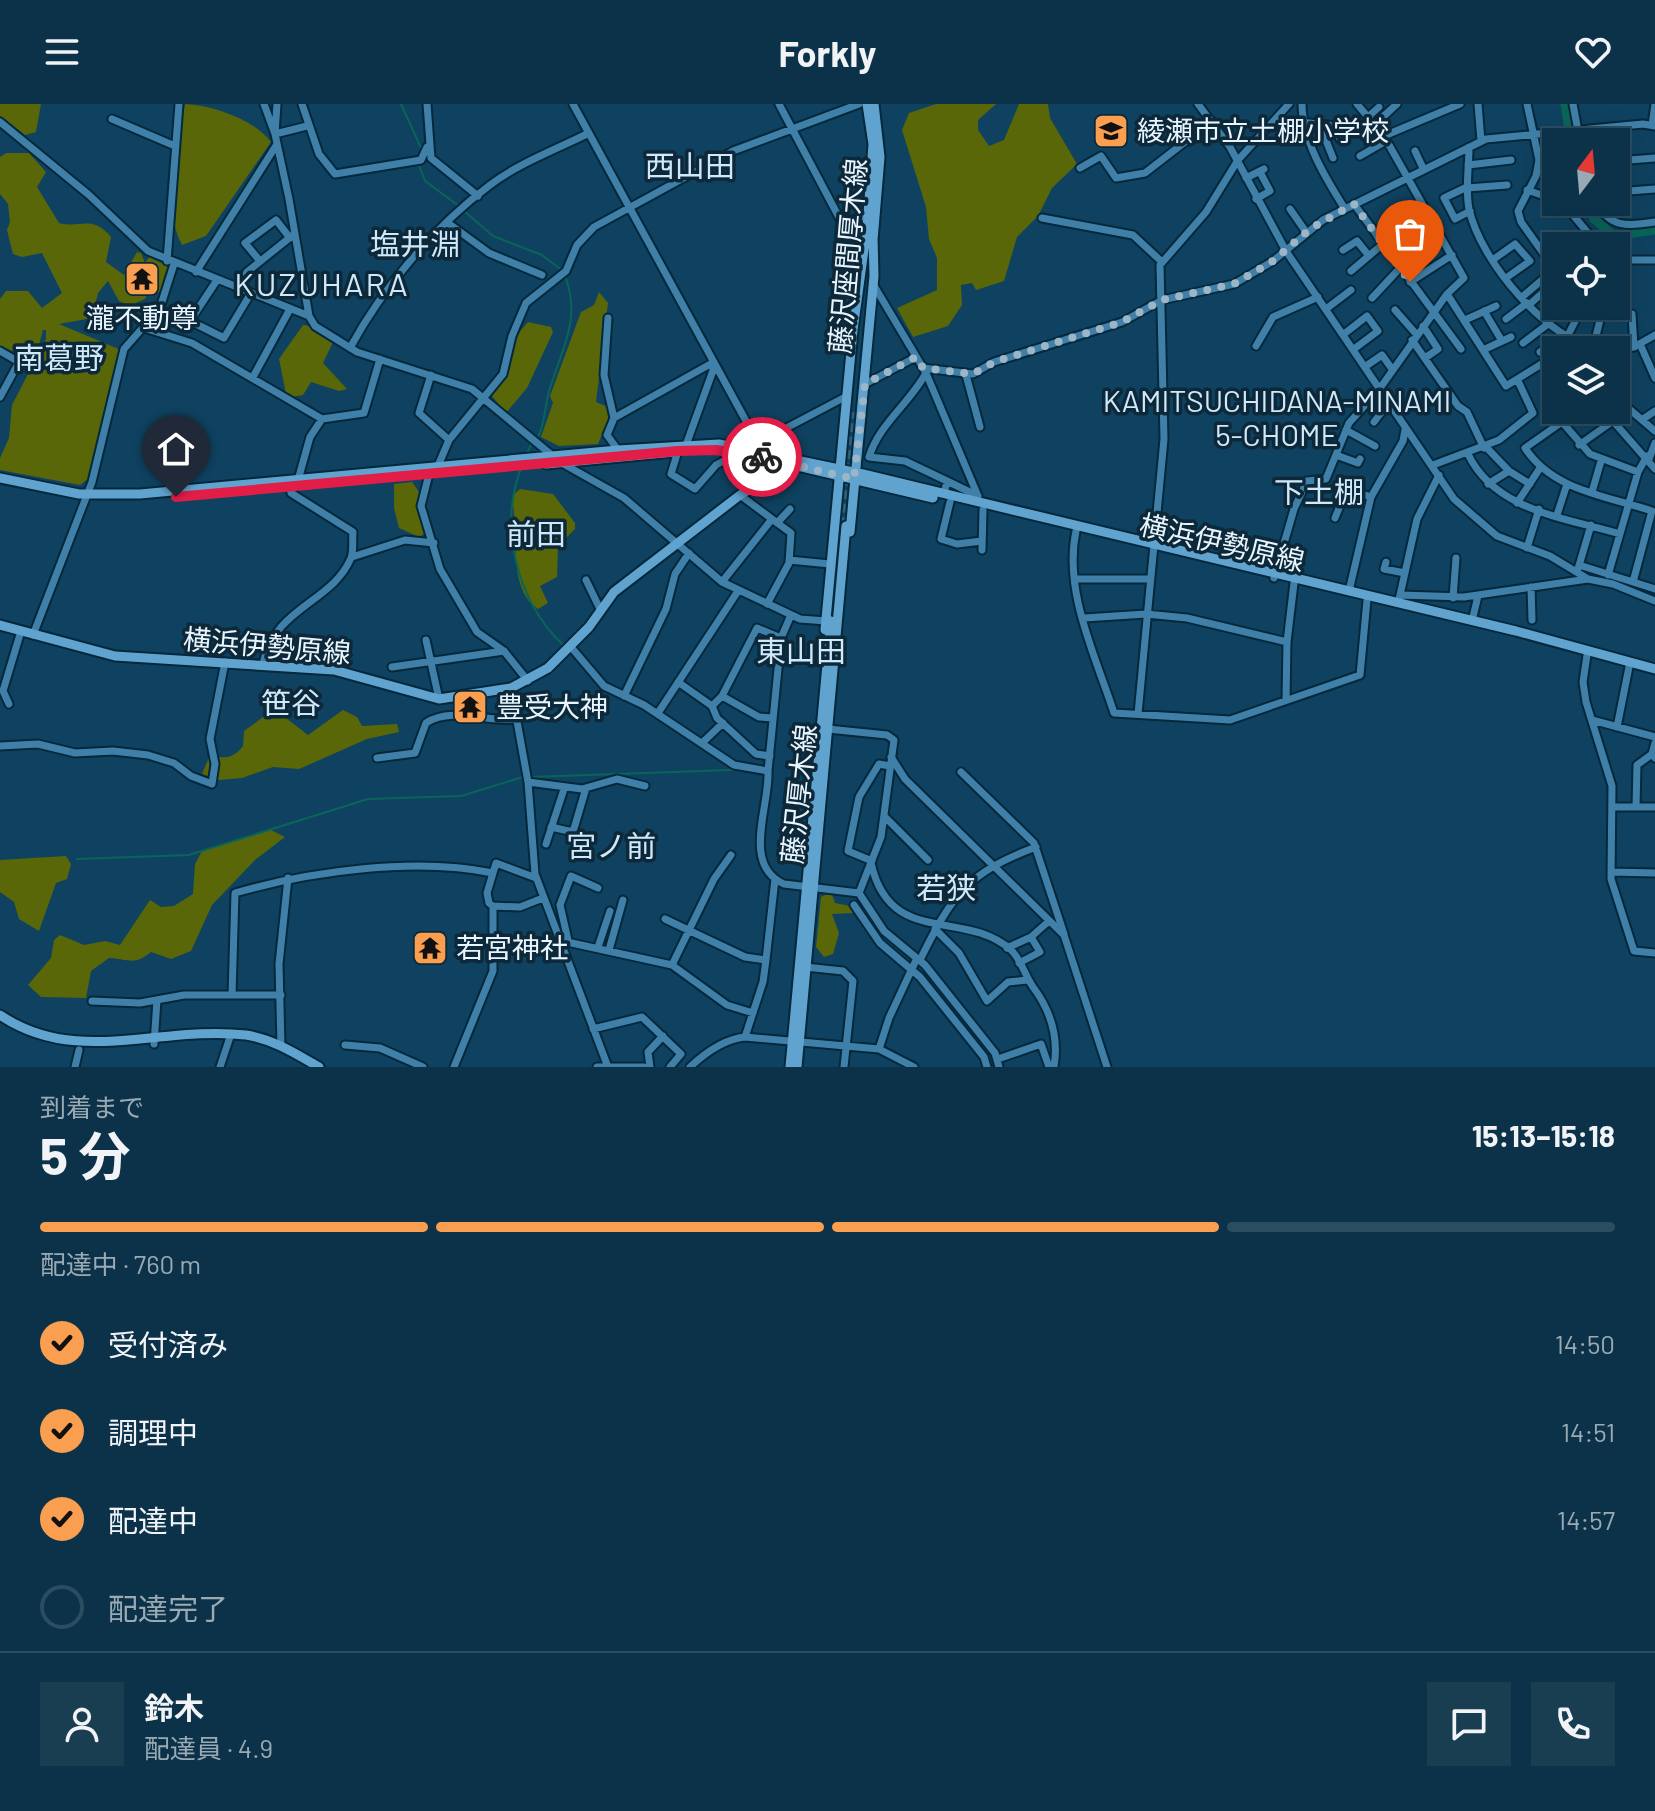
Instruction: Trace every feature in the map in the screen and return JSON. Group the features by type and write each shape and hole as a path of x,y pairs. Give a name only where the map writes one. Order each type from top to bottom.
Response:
{"main road":[{"name":"藤沢座間厚木線","path":"867,104 873,144 870,236"},
{"name":"藤沢座間厚木線","path":"854,413 880,157 874,104"},
{"path":"828,689 841,634 865,384 873,284 870,236"},
{"path":"828,689 826,621 830,564 859,267 870,236"},
{"name":"横浜伊勢原線","path":"0,481 86,497 294,483 719,444 758,447 777,458"},
{"name":"横浜伊勢原線","path":"557,459 618,450 682,448 777,458 1275,576 1399,599 1655,672"},
{"name":"横浜伊勢原線","path":"0,625 115,656 334,670 439,699 511,688 528,681 571,647 620,586 740,495 772,475 777,458"},
{"name":"横浜伊勢原線","path":"947,498 983,510 1152,547"},
{"name":"藤沢厚木線","path":"797,1067 795,1041 843,526"},
{"name":"横浜伊勢原線","path":"1275,576 1655,672"},
{"name":"藤沢厚木線","path":"790,1067 805,967 809,886 828,729 828,689"},
{"path":"0,1015 33,1037 79,1050 231,1034 259,1038 281,1046 319,1067"}],"street":[{"path":"33,635 86,497 124,349 160,308 170,262 179,104"},
{"path":"264,104 275,134 309,316 315,326 350,348 483,396 557,459 624,498 722,582 791,615 807,621 826,621"},
{"path":"275,134 277,104"},
{"path":"302,104 319,154 335,174 421,160 427,147 430,147"},
{"path":"427,104 434,162 478,196"},
{"path":"573,104 758,447 847,396"},
{"path":"779,104 853,242"},
{"path":"528,681 504,651 477,632 464,615 440,569 421,506 433,471 449,440 503,374 512,336 526,303 566,271 577,245 594,227 733,151 859,104"},
{"path":"1198,104 1238,160 1286,251 1454,499 1497,536 1607,578 1655,601"},
{"path":"1138,714 1164,439 1162,300 1158,274 1162,262 1206,212 1238,160 1289,104"},
{"path":"1302,104 1302,120 1327,181 1345,209"},
{"path":"1275,576 1294,509 1307,481 1326,479 1346,430 1434,310 1464,275 1376,123 1357,104"},
{"path":"1273,122 1302,120 1334,125 1376,123 1397,104"},
{"path":"1360,156 1385,139 1460,104"},
{"path":"1478,104 1481,141"},
{"path":"1527,104 1539,160 1536,176 1520,203 1521,222 1542,251"},
{"path":"1573,104 1576,128"},
{"path":"1623,128 1654,126 1655,104"},
{"path":"1369,116 1379,107"},
{"path":"112,119 175,146"},
{"path":"1080,168 1101,156 1116,178 1141,175 1212,121"},
{"path":"0,122 89,195 148,251 309,316"},
{"path":"1319,123 1333,158"},
{"path":"1334,125 1340,139"},
{"path":"275,134 307,126"},
{"path":"350,348 396,282 448,223 478,196 514,171 589,133"},
{"path":"924,371 966,375 1052,342 1122,322 1162,300 1234,284 1286,251 1306,232 1423,168 1481,141 1542,133"},
{"path":"196,272 277,144"},
{"path":"1469,147 1467,188 1470,211 1494,259 1506,278 1548,324 1565,336 1575,320"},
{"path":"1415,151 1423,168"},
{"path":"1630,160 1655,158"},
{"path":"1468,165 1511,160"},
{"path":"1246,178 1262,170 1270,191 1256,199"},
{"path":"1470,211 1455,219 1444,198 1467,188 1507,185"},
{"path":"1630,191 1655,189"},
{"path":"1527,190 1542,195"},
{"path":"1354,204 1461,349"},
{"path":"1377,236 1423,206"},
{"path":"1290,209 1306,232"},
{"path":"842,223 869,215"},
{"path":"1574,216 1587,232"},
{"path":"1605,216 1619,224 1655,222"},
{"path":"1042,218 1133,235 1162,262"},
{"path":"260,261 245,243 276,220 293,236"},
{"path":"448,223 489,253 542,275"},
{"path":"1393,258 1437,231"},
{"path":"237,288 260,261 293,236"},
{"path":"1343,250 1357,241 1369,256"},
{"path":"1351,271 1383,244"},
{"path":"1494,259 1515,244 1530,261 1506,278"},
{"path":"1410,282 1452,255"},
{"path":"1630,260 1655,260"},
{"path":"1372,298 1400,268"},
{"path":"217,280 190,321 224,338 251,293"},
{"path":"1526,302 1542,280"},
{"path":"873,284 924,371 978,496 905,461 869,457 881,430 913,396 924,371"},
{"path":"1326,309 1351,290"},
{"path":"1506,319 1542,291"},
{"path":"1447,294 1506,386 1542,365"},
{"path":"1256,346 1273,317 1318,297"},
{"path":"1465,320 1496,306"},
{"path":"253,377 290,309"},
{"path":"1395,310 1458,406 1467,412 1485,447 1509,471 1530,484"},
{"path":"1484,311 1502,341"},
{"path":"1632,314 1637,346 1655,378"},
{"path":"1344,334 1367,316 1378,331 1354,349"},
{"path":"608,318 604,375 614,418 607,435 618,450"},
{"path":"1523,343 1548,324"},
{"path":"1423,326 1438,349 1425,358"},
{"path":"144,328 192,343 322,419 364,413 380,359"},
{"path":"1630,347 1655,335"},
{"path":"1483,350 1511,337"},
{"path":"0,351 19,362 0,397"},
{"path":"1366,366 1382,355 1392,369"},
{"path":"865,384 916,357"},
{"path":"614,418 714,364"},
{"path":"714,364 671,474 695,489 716,465 729,458 731,451"},
{"path":"431,375 419,413 449,440"},
{"path":"966,375 980,427"},
{"path":"1433,465 1485,447 1533,413 1518,381"},
{"path":"1374,422 1390,401"},
{"path":"1630,409 1655,431"},
{"path":"1643,419 1655,411"},
{"path":"322,419 310,437 291,493 353,532 352,557"},
{"path":"1579,445 1613,421 1655,468"},
{"path":"1633,582 1654,510 1567,484 1540,468 1525,448 1562,422 1579,445 1601,461 1638,472"},
{"path":"1346,430 1375,446"},
{"path":"1349,591 1371,497 1403,441 1405,430"},
{"path":"1607,578 1638,472 1655,443"},
{"path":"1468,454 1488,484 1517,503 1620,534"},
{"path":"1336,455 1358,464"},
{"path":"1592,492 1601,461"},
{"path":"1517,503 1540,468"},
{"path":"1488,484 1509,471"},
{"path":"1439,475 1417,519 1399,599 1478,596 1607,578 1655,589"},
{"path":"947,481 941,539 982,546 983,510"},
{"path":"1557,515 1567,484"},
{"path":"1335,518 1344,488 1371,497"},
{"path":"740,495 791,533 789,560 767,604"},
{"path":"722,582 775,521 790,509"},
{"path":"1527,548 1539,509"},
{"path":"1578,569 1591,525"},
{"path":"1076,531 1071,553 1075,579 1114,713 1230,720 1360,675 1367,600"},
{"path":"263,664 266,644 278,628 324,589 352,557 405,540 434,543"},
{"path":"1644,541 1655,544"},
{"path":"624,696 666,609 675,574 689,553"},
{"path":"1453,598 1456,558"},
{"path":"789,560 830,564"},
{"path":"1384,569 1405,573"},
{"path":"1578,569 1588,579"},
{"path":"1075,579 1149,579"},
{"path":"586,580 600,609"},
{"path":"1286,700 1287,642 1294,583"},
{"path":"1531,587 1532,620"},
{"path":"658,713 738,591"},
{"path":"1472,621 1478,596"},
{"path":"1084,618 1146,614 1187,618 1287,642"},
{"path":"791,615 781,638 760,853 775,879 784,884 859,893 884,931 918,959 999,1063 1041,1044 1052,1067"},
{"path":"712,706 722,696 757,628 781,638"},
{"path":"9,704 3,691 21,631"},
{"path":"426,640 439,699"},
{"path":"571,647 601,684 658,713 738,767 768,771"},
{"path":"392,667 504,651"},
{"path":"1587,655 1583,686 1609,771 1611,872 1634,951 1655,953"},
{"path":"0,746 38,744 89,754 113,751 148,755 174,763 191,776 212,784 215,764 210,739 225,662"},
{"path":"1617,727 1629,667"},
{"path":"678,682 712,706 713,713 756,754 770,756"},
{"path":"511,688 528,779 536,878 608,1066"},
{"path":"722,696 759,717 773,718"},
{"path":"458,698 459,716"},
{"path":"377,758 415,753 426,723 439,717 502,721 518,719"},
{"path":"1592,720 1655,740 1653,756 1637,765 1636,807"},
{"path":"702,743 723,723"},
{"path":"828,729 887,735 894,740 884,816 872,862 859,893"},
{"path":"872,862 848,851 860,794 879,764 891,762"},
{"path":"891,762 1064,935"},
{"path":"961,772 1026,833 1036,847 1107,1067"},
{"path":"528,779 564,789 586,788 617,779 645,786"},
{"path":"551,827 573,832 586,788"},
{"path":"546,844 564,789"},
{"path":"1612,807 1655,807"},
{"path":"884,816 928,860"},
{"path":"879,1049 889,1018 912,970 962,888 991,865 1036,847"},
{"path":"672,965 714,879 731,855"},
{"path":"872,862 875,880 892,905 924,924 935,928 965,927 1007,948 1052,1019 1052,1067"},
{"path":"536,878 496,863 487,893 489,903 493,906 520,907 543,898"},
{"path":"232,995 235,893 288,878 314,878 433,864 493,873"},
{"path":"1611,872 1655,873"},
{"path":"568,940 560,905 571,876 598,888"},
{"path":"281,1046 279,964 288,878"},
{"path":"745,1037 766,960 775,879"},
{"path":"609,950 623,900"},
{"path":"854,905 880,943 912,970 952,1016 987,1067"},
{"path":"454,1067 493,971 493,906"},
{"path":"598,947 610,911"},
{"path":"665,919 745,957 766,960"},
{"path":"1007,948 1031,937 1049,921"},
{"path":"935,928 959,953 987,1001 1008,982 1027,980"},
{"path":"1019,963 1040,952 1031,937"},
{"path":"558,940 672,965 718,999 753,1013"},
{"path":"805,967 843,971 853,981 844,1067"},
{"path":"92,1001 157,1000 184,995 281,995"},
{"path":"154,1044 157,1000"},
{"path":"593,1029 642,1017 681,1054 670,1067"},
{"path":"220,1067 231,1034"},
{"path":"650,1067 648,1052 663,1036"},
{"path":"690,1067 704,1054 735,1038 745,1037 879,1049 914,1067"},
{"path":"345,1045 380,1048 423,1067"},
{"path":"75,1067 79,1050"},
{"path":"597,1067 644,1067"}],"green space":[{"path":"0,104 41,104 36,132 25,135 0,116"},
{"path":"185,104 207,107 243,120 271,142 206,236 182,245 175,228 171,193 174,157"},
{"path":"936,104 996,104 978,120 978,130 989,146 1004,140 1019,104 1048,104 1050,118 1077,164 1052,188 1038,216 1017,237 1004,281 976,290 972,283 961,285 962,305 948,326 913,337 897,308 937,290 937,258 929,239 926,207 902,130 909,113"},
{"path":"6,153 29,153 46,172 37,187 59,223 92,224 111,237 106,262 124,275 137,252 141,253 145,263 149,257 170,267 161,293 149,289 145,299 129,306 119,301 108,281 98,293 92,318 59,324 121,350 89,478 80,485 0,470 0,458 9,438 12,405 46,339 46,330 43,330 38,349 23,355 0,346 0,299 6,291 28,291 42,308 62,293 42,253 22,257 13,254 7,230 10,222 8,204 0,194 0,157"},
{"path":"599,292 608,303 596,402 608,407 608,420 598,444 559,446 541,437 553,403 550,396 581,312 594,305"},
{"path":"528,322 551,327 553,332 527,388 506,413 491,395 504,379 515,337"},
{"path":"303,325 311,326 333,342 323,363 347,389 339,391 311,382 303,395 292,397 286,394 279,359"},
{"path":"412,482 423,500 427,518 425,533 419,537 399,528 394,508 394,484"},
{"path":"520,489 553,494 575,523 575,529 558,546 557,577 540,586 548,603 538,609 522,589 518,576 513,505 514,494"},
{"path":"274,709 308,735 343,710 357,717 362,726 397,724 399,732 367,739 299,769 273,767 242,778 219,780 202,774 210,755 232,756 243,746 244,731"},
{"path":"271,830 285,837 255,860 212,905 191,951 171,959 151,952 136,960 109,958 91,971 86,998 41,997 28,985 51,958 54,940 60,935 84,945 105,941 120,945 150,900 161,907 174,906 193,894 195,864 202,851"},
{"path":"66,856 71,864 67,879 56,883 39,931 19,919 14,902 0,892 0,860"},
{"path":"831,892 835,903 850,906 853,913 832,914 839,933 833,954 824,957 816,947 821,897"}],"waterway":[{"path":"401,104 422,150"},
{"path":"1565,104 1569,128"},
{"path":"418,163 425,181 459,206"},
{"path":"464,211 493,236 542,255 563,271"},
{"path":"1593,216 1614,236 1655,230"},
{"path":"537,439 571,320 570,292 565,276"},
{"path":"526,455 532,443"},
{"path":"524,461 512,509 515,558 533,605 563,645"},
{"path":"530,777 732,770"},
{"path":"77,859 189,855 368,799 461,796 523,777"}],"tunnel":[{"path":"841,526 852,412"}],"way so far":[{"path":"762,457 854,479 865,384 916,357 923,368 931,371 973,374 994,362 1122,322 1162,300 1234,284 1273,261 1323,220 1354,204 1410,282"}],"place":[{"name":"綾瀬市立土棚小学校","path":"1111,131"},
{"name":"瀧不動尊","path":"142,279"},
{"name":"豊受大神","path":"470,707"},
{"name":"若宮神社","path":"430,948"}],"district":[{"name":"西山田","path":"690,167"},
{"name":"塩井淵","path":"415,245"},
{"name":"KUZUHARA","path":"322,285"},
{"name":"南葛野","path":"59,359"},
{"name":"KAMITSUCHIDANA-MINAMI 5-CHOME","path":"1277,419"},
{"name":"下土棚","path":"1319,493"},
{"name":"前田","path":"536,535"},
{"name":"東山田","path":"801,652"},
{"name":"笹谷","path":"291,704"},
{"name":"宮ノ前","path":"611,847"},
{"name":"若狭","path":"946,889"}],"route":[{"path":"176,497 678,451 716,450 762,457"}]}
